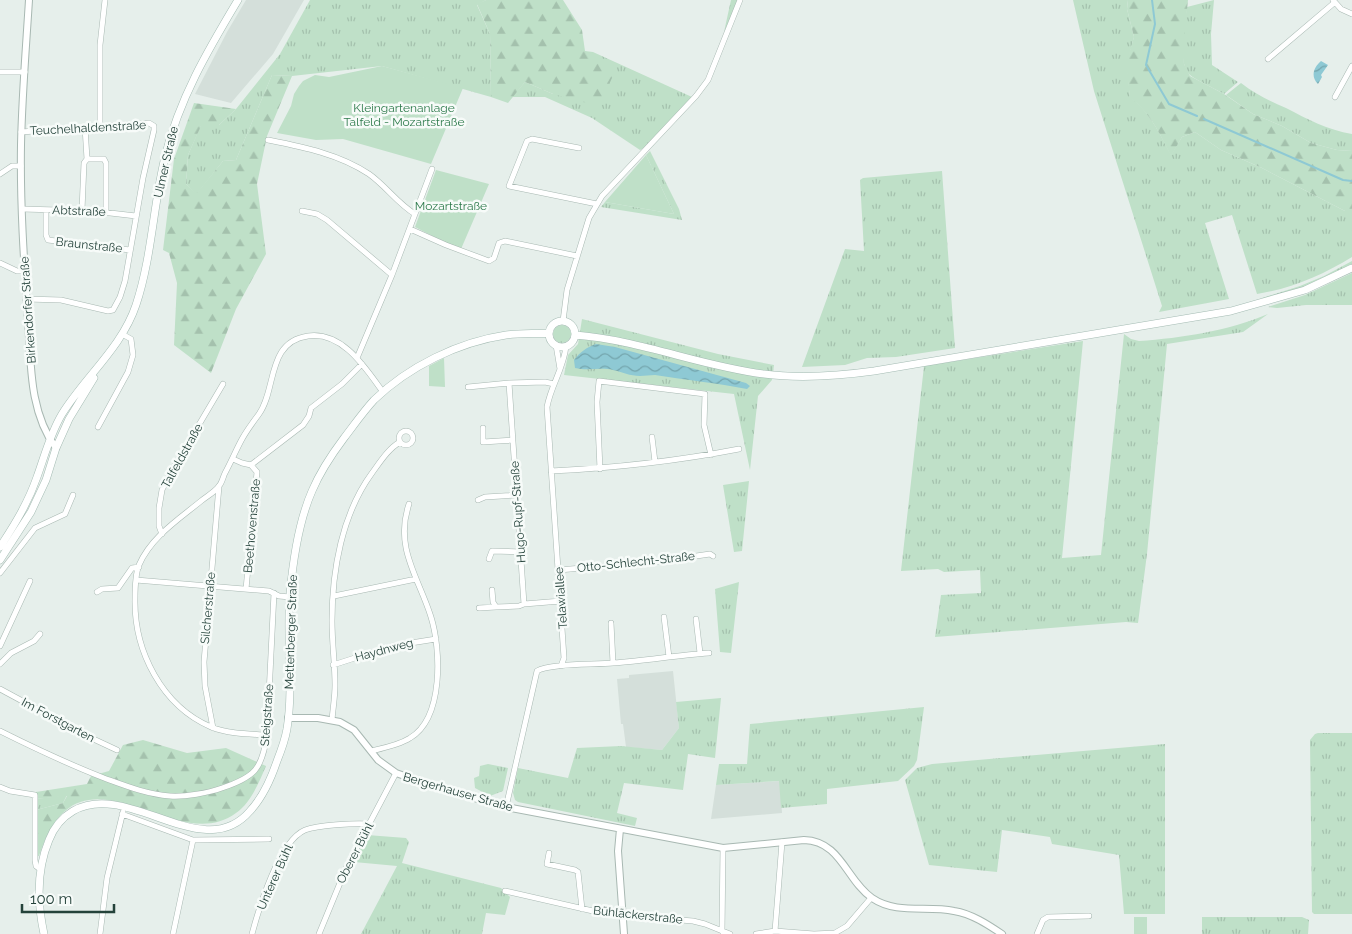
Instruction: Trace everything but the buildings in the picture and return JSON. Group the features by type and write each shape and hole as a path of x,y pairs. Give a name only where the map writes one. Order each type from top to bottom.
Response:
{"main road":[{"name":"Ulmer Straße","path":"0,547 24,509 49,439 63,412 122,334 136,306 144,274 160,183 173,130 189,86 211,43 238,0"},
{"path":"575,335 627,342 749,372 793,377 827,376 894,368 1231,311 1300,292 1332,279 1352,268"},
{"path":"563,321 573,326 575,335 566,346 556,345 550,340 549,333 552,325 563,321"},
{"name":"Mettenberger Straße","path":"288,718 290,597 299,533 312,491 336,449 359,417 384,392 408,374 430,361 458,348 506,335 549,333"},
{"name":"Ulmer Straße","path":"0,560 31,512 46,480 56,448 69,419 108,354"},
{"path":"44,934 38,901 40,869 50,837 58,823 66,815 77,808 100,802 178,825 196,828 219,829 235,824 249,812 265,791 284,740 288,718"}],"street":[{"name":"Birkendorfer Straße","path":"29,0 21,132 26,298 33,386 41,422 49,439 56,448"},
{"path":"100,126 100,45 105,0"},
{"path":"563,321 566,290 589,218 602,196 696,96 708,80 740,0"},
{"path":"1268,59 1333,1 1352,14"},
{"path":"1335,97 1352,66"},
{"path":"0,72 25,72"},
{"name":"Teuchelhaldenstraße","path":"21,132 100,126 149,124 154,126 136,216"},
{"path":"82,210 84,163 87,159 85,127"},
{"path":"579,148 532,139 527,141 509,186 597,204"},
{"path":"268,140 313,149 346,162 369,174 407,210 416,214"},
{"path":"87,159 104,159 106,161 106,212"},
{"path":"0,174 12,166 21,166"},
{"path":"357,358 392,275 432,169"},
{"name":"Abtstraße","path":"22,209 82,210 136,216"},
{"name":"Braunstraße","path":"46,210 46,235 48,240 130,250"},
{"path":"302,211 317,214 327,220 392,275"},
{"path":"26,298 61,300 108,311 113,310 125,281 136,216"},
{"path":"410,229 488,261 494,258 500,243 505,241 577,256"},
{"path":"0,263 18,271 25,271"},
{"path":"98,427 128,372 132,355 131,339 122,334"},
{"path":"267,735 236,733 213,728 202,723 166,693 150,668 139,639 136,622 135,592 138,567 149,548 162,534 219,486 243,438 263,407 274,365 290,344 308,336 317,336 338,343 357,358 384,392"},
{"path":"556,345 560,369"},
{"name":"Telawiallee","path":"561,666 564,658 561,602 547,407 549,395 563,363 566,346"},
{"path":"233,459 251,465 303,425 310,416 311,408 342,384 362,364"},
{"path":"600,469 597,402 599,381 705,394 704,424 711,455"},
{"path":"468,386 544,382 554,384"},
{"name":"Hugo-Rupf-Straße","path":"509,383 524,604"},
{"name":"Talfeldstraße","path":"162,534 159,526 162,490 223,384"},
{"path":"483,428 483,442 513,440"},
{"path":"652,437 655,462"},
{"path":"332,720 335,686 332,618 336,570 349,516 369,477 380,462 400,442"},
{"path":"551,471 600,469 711,455 739,449"},
{"name":"Beethovenstraße","path":"246,589 257,472 251,465"},
{"name":"Silcherstraße","path":"213,728 204,676 219,486"},
{"path":"0,573 35,528 64,514 73,495"},
{"path":"478,500 484,497 517,495"},
{"path":"371,751 385,748 412,737 424,724 432,707 436,690 438,656 436,639 430,614 411,569 405,537 409,504"},
{"path":"489,559 492,551 521,552"},
{"name":"Otto-Schlecht-Straße","path":"559,570 662,561 710,554 713,556"},
{"path":"96,592 102,589 118,588 132,568 138,567"},
{"path":"334,596 416,579"},
{"path":"136,580 246,589 290,597"},
{"path":"0,646 30,581"},
{"path":"492,590 492,602 496,607"},
{"name":"Steigstraße","path":"0,731 54,758 137,790 172,796 212,792 239,783 255,772 264,752 267,735 274,593"},
{"path":"479,608 561,602"},
{"path":"664,617 669,657"},
{"path":"696,619 700,654"},
{"path":"611,623 613,664"},
{"path":"0,664 11,653 34,641 40,634"},
{"name":"Haydnweg","path":"334,665 392,646 436,639"},
{"path":"506,806 537,671 561,666 613,664 709,653"},
{"name":"Im Forstgarten","path":"0,689 117,750"},
{"name":"Bergerhauser Straße","path":"288,718 340,722 354,730 385,766 396,773 442,790 506,806 723,848 812,840 832,850 871,898"},
{"name":"Oberer Bühl","path":"319,934 344,872 396,773"},
{"path":"0,787 10,791 35,795 35,860 40,869"},
{"path":"100,934 107,876 123,810 193,840 269,839"},
{"name":"Unterer Bühl","path":"252,934 268,886 291,840 305,830 355,823 369,824"},
{"path":"620,829 618,852 624,934"},
{"path":"173,934 193,840"},
{"path":"775,931 782,842"},
{"path":"723,848 723,932"},
{"name":"Bühläckerstraße","path":"549,853 547,864 578,872 582,909"},
{"name":"Bühläckerstraße","path":"505,892 622,916 682,919 705,924 730,934"},
{"path":"756,934 775,931 814,934 835,933 847,926 871,898 898,908 963,912 1002,934"},
{"path":"1037,934 1044,920 1048,917 1089,916"}],"shaded area":[{"path":"246,0 304,0 273,54 231,103 195,94 227,32"},
{"path":"673,671 679,728 662,750 626,747 623,724 621,724 617,679 629,678 629,675"},
{"path":"780,781 782,813 711,819 716,785"}],"green space":[{"path":"310,0 486,0 477,5 490,34 491,97 382,66 292,76 272,75 236,160 223,161 196,195 186,184 188,155 201,125 219,125 236,109 280,54"},
{"path":"486,0 563,0 582,30 585,51 617,68 598,106 553,94 525,82 508,103 491,97 490,34 477,4"},
{"path":"731,0 738,0 724,32"},
{"path":"1073,0 1128,0 1127,9 1134,37 1127,64 1130,97 1149,116 1171,155 1182,137 1195,132 1221,150 1262,168 1345,211 1352,211 1352,257 1330,270 1306,280 1282,289 1257,294 1232,215 1205,223 1229,299 1159,312 1162,306 1094,91"},
{"path":"1128,0 1188,0 1183,49 1184,64 1190,76 1224,94 1253,114 1282,126 1311,143 1337,150 1352,151 1352,211 1345,211 1262,168 1221,150 1195,132 1182,137 1171,156 1149,117 1130,98 1126,64 1134,37 1127,9"},
{"path":"1214,0 1211,34 1212,65 1238,82 1224,94 1191,76 1185,68 1183,60 1187,7"},
{"path":"585,51 593,52 692,97 648,146 640,150 592,118 545,97 512,97 525,82 553,94"},
{"name":"Kleingartenanlage Talfeld - Mozartstraße","path":"382,66 463,88 431,164 343,139 316,140 277,133 291,106 294,94 303,81 315,75 329,77"},
{"path":"272,75 292,76 267,136 257,184 266,254 236,309 211,373 174,345 177,283 169,253 163,250 174,159 194,103 236,109 219,125 201,126 188,155 186,184 196,194 223,161 236,160"},
{"path":"1241,83 1263,97 1310,120 1335,130 1352,134 1352,151 1337,150 1311,143 1282,126 1253,114 1226,95"},
{"path":"650,151 679,209 682,220 601,207 605,202 674,214 646,155"},
{"path":"646,155 674,214 605,202"},
{"name":"Mozartstraße","path":"436,170 489,184 461,249 415,227"},
{"path":"942,171 955,348 896,357 867,358 845,365 802,367 845,249 864,251 860,180 863,178"},
{"path":"1352,261 1352,265 1309,286 1264,300 1262,298 1300,286"},
{"path":"1352,273 1352,305 1268,307 1305,295"},
{"path":"1268,314 1243,332 1167,344 1147,554 1138,623 1126,622 935,637 941,595 981,593 980,570 944,572 938,569 901,571 924,366 1083,341 1062,558 1101,555 1124,334 1131,339 1139,341 1188,336 1237,325"},
{"path":"582,319 718,354 774,365 772,380 758,396 750,470 734,394 564,375 568,355 578,344"},
{"path":"558,325 566,325 571,330 569,341 558,343 553,338 553,330"},
{"path":"444,358 445,387 429,386 429,366"},
{"path":"749,481 742,551 734,552 723,485"},
{"path":"739,582 731,653 720,652 715,589"},
{"path":"721,698 715,758 688,754 683,790 624,783 617,813 637,818 635,826 515,800 513,793 518,768 568,778 577,748 621,746 662,750 679,728 676,702"},
{"path":"924,707 917,760 914,766 898,781 827,789 827,804 781,808 779,781 716,785 719,764 747,764 750,724"},
{"path":"1318,733 1352,733 1352,914 1314,914 1312,912 1310,740"},
{"path":"143,740 187,753 226,748 266,766 246,804 236,813 211,823 184,822 103,799 78,803 57,820 39,856 36,856 36,810 63,803 67,796 36,799 36,792 87,784 91,776 109,771 123,745"},
{"path":"1165,744 1165,914 1124,914 1119,855 1052,844 1050,837 1002,830 997,872 929,865 905,780 917,768 932,764"},
{"path":"488,764 508,768 503,791 490,796 475,788 474,778 479,776 480,766"},
{"path":"67,795 63,803 36,810 36,799"},
{"path":"367,835 406,838 409,842 402,863 501,888 510,897 505,915 486,913 482,934 361,934 397,866 354,862"},
{"path":"1134,917 1147,917 1147,934 1134,934"},
{"path":"1202,917 1302,917 1309,920 1308,934 1202,934"}],"water":[{"path":"1321,61 1328,65 1321,75 1322,77 1318,84 1314,78 1314,72 1316,66"},
{"path":"596,344 615,347 746,383 750,386 747,389 655,375 633,375 608,369 575,368 574,360 576,357 584,350"}],"waterway":[{"path":"1152,0 1155,24 1146,65 1169,104 1197,116"},
{"path":"1204,119 1343,180 1352,181"}]}
